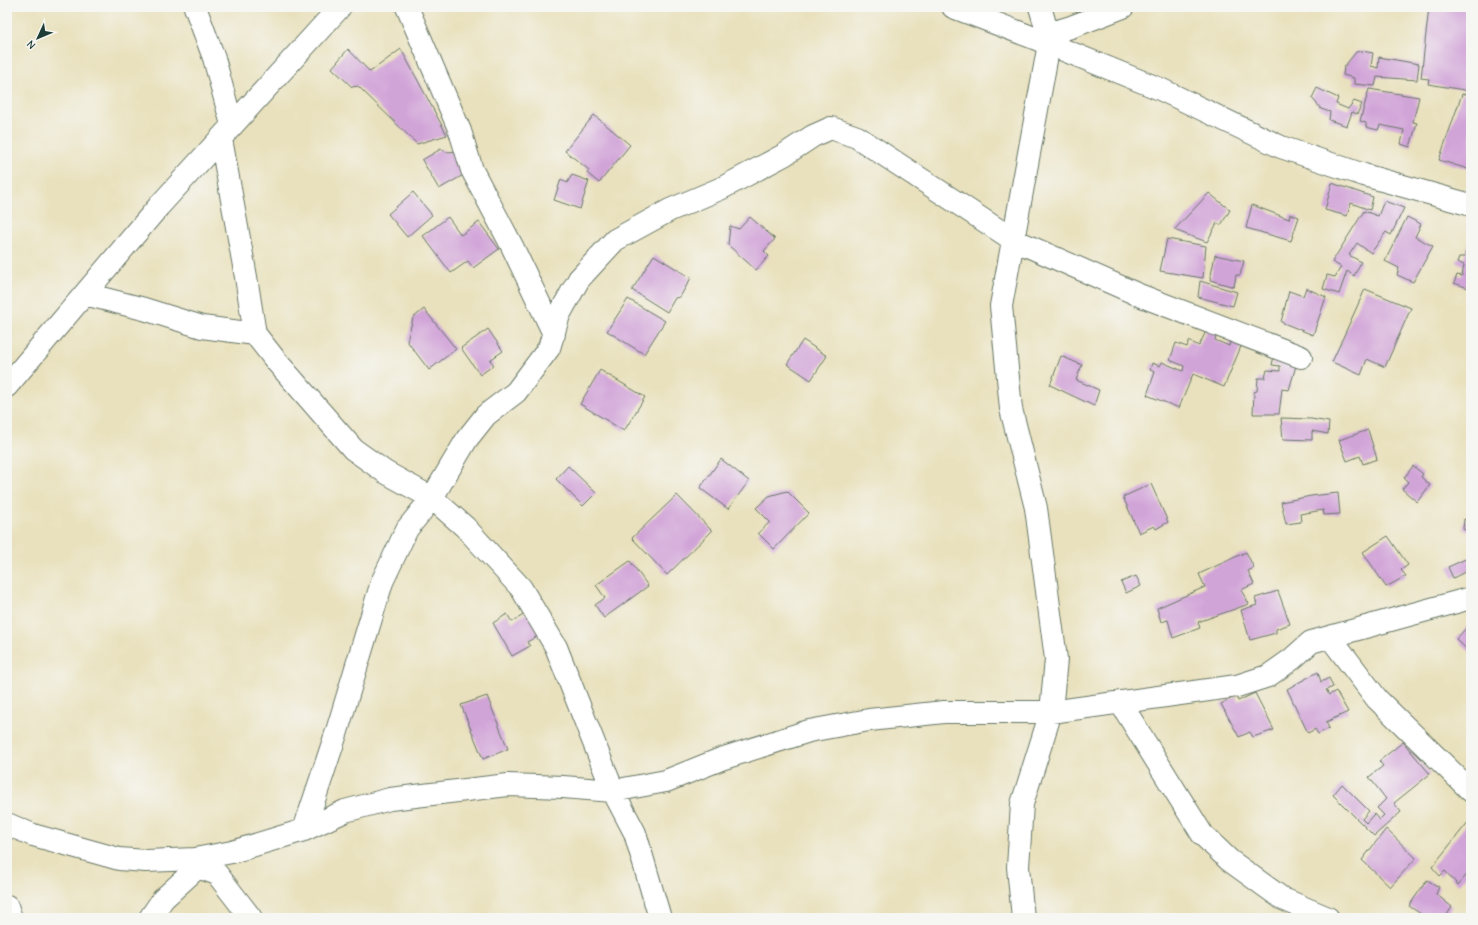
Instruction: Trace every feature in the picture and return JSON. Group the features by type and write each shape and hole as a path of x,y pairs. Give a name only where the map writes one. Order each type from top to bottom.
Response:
{"street":[{"path":"196,7 214,58 227,132 255,334 282,368 353,449 385,472 432,498 465,527 521,588 556,647 613,791 635,833 660,918"},
{"path":"7,386 159,206 340,7"},
{"path":"407,7 460,131 472,170 512,246 554,334"},
{"path":"953,7 1048,39 1160,89 1281,147 1364,175 1471,205"},
{"path":"1023,918 1018,867 1022,804 1051,712 1056,659 1036,508 1011,409 1001,306 1048,39 1040,7"},
{"path":"1048,39 1071,27 1122,7"},
{"path":"304,830 337,732 382,582 407,529 432,498 467,439 486,414 516,392 549,348 559,315 579,279 615,240 670,210 722,188 784,155 813,136 831,128 857,138 1012,239 1139,295 1301,357"},
{"path":"85,294 144,309 202,328 255,334"},
{"path":"7,824 33,835 119,859 196,863 304,830 345,811 390,799 508,785 613,791 666,781 721,759 817,730 869,720 944,712 1051,712 1237,686 1268,676 1292,659 1311,642 1471,598"},
{"path":"1330,637 1377,699 1471,791"},
{"path":"1120,702 1202,834 1229,860 1283,898 1328,918"},
{"path":"150,918 163,899 196,863"},
{"path":"196,863 217,874 251,918"},
{"path":"7,906 11,918"}],"building":[{"path":"1429,7 1471,7 1470,91 1428,84 1429,79 1421,78"},
{"path":"348,49 370,72 401,49 447,135 417,144 358,86 352,87 332,68"},
{"path":"1362,51 1373,53 1371,66 1378,68 1379,57 1419,64 1417,80 1377,77 1375,86 1354,84 1354,78 1343,75 1344,67 1356,52"},
{"path":"1317,88 1338,98 1336,104 1348,109 1354,101 1362,104 1357,114 1352,112 1347,126 1329,120 1330,112 1321,109 1312,98"},
{"path":"1369,89 1419,97 1413,122 1417,123 1410,147 1401,144 1404,130 1380,125 1378,130 1366,127 1366,123 1360,121"},
{"path":"1462,94 1471,95 1471,170 1439,160"},
{"path":"594,115 630,145 599,183 587,173 589,170 565,151"},
{"path":"441,149 446,152 461,151 472,170 439,189 422,160"},
{"path":"572,175 589,181 580,209 554,200 561,179 567,183"},
{"path":"1332,183 1373,197 1370,210 1351,203 1347,216 1325,210"},
{"path":"413,192 432,215 407,237 388,214"},
{"path":"1209,193 1230,210 1221,225 1217,223 1207,242 1174,230"},
{"path":"1384,201 1404,208 1391,235 1386,232 1371,253 1357,243 1349,255 1361,262 1354,276 1347,271 1339,294 1323,289 1327,275 1335,277 1341,267 1332,262 1364,211 1378,216"},
{"path":"1252,205 1289,219 1290,214 1299,217 1291,241 1246,228"},
{"path":"448,217 461,235 479,222 499,249 473,268 468,261 451,273 423,236"},
{"path":"750,217 775,239 764,251 769,256 756,270 728,245 730,226 739,229"},
{"path":"1407,217 1421,224 1415,237 1433,246 1413,282 1397,275 1399,268 1385,261"},
{"path":"1167,239 1206,246 1203,278 1160,271"},
{"path":"1469,243 1471,243 1471,289 1454,283 1457,275 1462,276 1464,265 1457,262 1459,257 1464,257"},
{"path":"654,255 691,278 680,297 675,298 667,312 632,290"},
{"path":"1215,255 1244,261 1240,275 1236,275 1234,287 1210,280"},
{"path":"1200,281 1237,292 1233,306 1198,297"},
{"path":"1306,288 1326,297 1313,335 1281,322 1289,291 1303,296"},
{"path":"1365,289 1411,308 1385,367 1367,359 1361,375 1332,362"},
{"path":"628,299 665,321 644,354 607,331"},
{"path":"424,309 456,349 429,370 407,341 413,318"},
{"path":"488,329 503,351 490,360 494,365 480,375 461,348"},
{"path":"1207,329 1217,332 1215,340 1229,346 1231,339 1242,344 1224,387 1193,374 1179,408 1147,395 1155,372 1150,370 1152,363 1160,366 1162,362 1183,371 1184,366 1170,360 1176,343 1187,347 1189,341 1199,346"},
{"path":"803,340 827,356 811,380 787,364"},
{"path":"1275,351 1298,359 1289,390 1282,389 1279,414 1253,414 1254,392 1257,391 1258,378 1265,378 1267,370 1280,371 1280,366 1272,365"},
{"path":"1061,356 1082,365 1076,380 1099,390 1094,406 1050,385"},
{"path":"600,370 645,397 624,431 580,404"},
{"path":"1281,418 1311,419 1329,422 1328,434 1312,431 1312,440 1283,439"},
{"path":"1368,430 1377,459 1363,464 1360,456 1347,461 1339,440"},
{"path":"721,459 749,481 728,509 700,488"},
{"path":"568,466 596,493 583,506 556,479"},
{"path":"1413,466 1423,474 1421,477 1430,485 1417,502 1402,489 1408,482 1404,478"},
{"path":"1151,484 1168,522 1156,529 1154,526 1139,533 1123,497"},
{"path":"787,491 809,513 774,549 758,533 770,522 756,508 769,496"},
{"path":"1338,493 1340,514 1324,515 1323,510 1300,514 1301,522 1286,524 1281,502 1311,496"},
{"path":"677,495 712,531 667,575 632,538"},
{"path":"1464,519 1471,522 1471,533 1463,529"},
{"path":"1388,536 1408,565 1401,570 1406,576 1386,587 1363,552"},
{"path":"1246,552 1254,568 1248,571 1254,584 1241,590 1249,604 1198,622 1200,628 1173,638 1168,620 1161,622 1157,608 1205,587 1199,574"},
{"path":"1470,557 1471,569 1453,578 1448,567"},
{"path":"630,561 648,586 604,618 595,605 605,598 596,585"},
{"path":"1136,576 1141,586 1126,593 1121,582"},
{"path":"1278,591 1290,624 1276,629 1276,633 1250,640 1241,610 1257,605 1255,598"},
{"path":"530,611 543,633 527,642 530,646 512,656 493,623 507,614 512,622"},
{"path":"1471,623 1471,653 1456,639"},
{"path":"1318,672 1321,682 1329,678 1333,687 1326,690 1329,695 1336,691 1348,712 1326,722 1329,728 1318,734 1315,729 1308,733 1287,689"},
{"path":"1255,693 1274,730 1253,737 1250,732 1239,737 1221,704 1236,696 1238,701"},
{"path":"487,696 508,749 483,759 461,705"},
{"path":"1403,742 1430,774 1394,803 1401,812 1374,836 1333,795 1342,784 1369,811 1362,819 1366,823 1374,814 1379,820 1384,815 1377,808 1386,799 1369,777 1383,766 1379,761"},
{"path":"1469,821 1471,823 1471,870 1458,885 1445,871 1440,876 1432,867"},
{"path":"1386,829 1416,858 1390,887 1362,860"},
{"path":"1427,880 1439,887 1436,894 1452,907 1445,918 1427,918 1409,906"}]}
